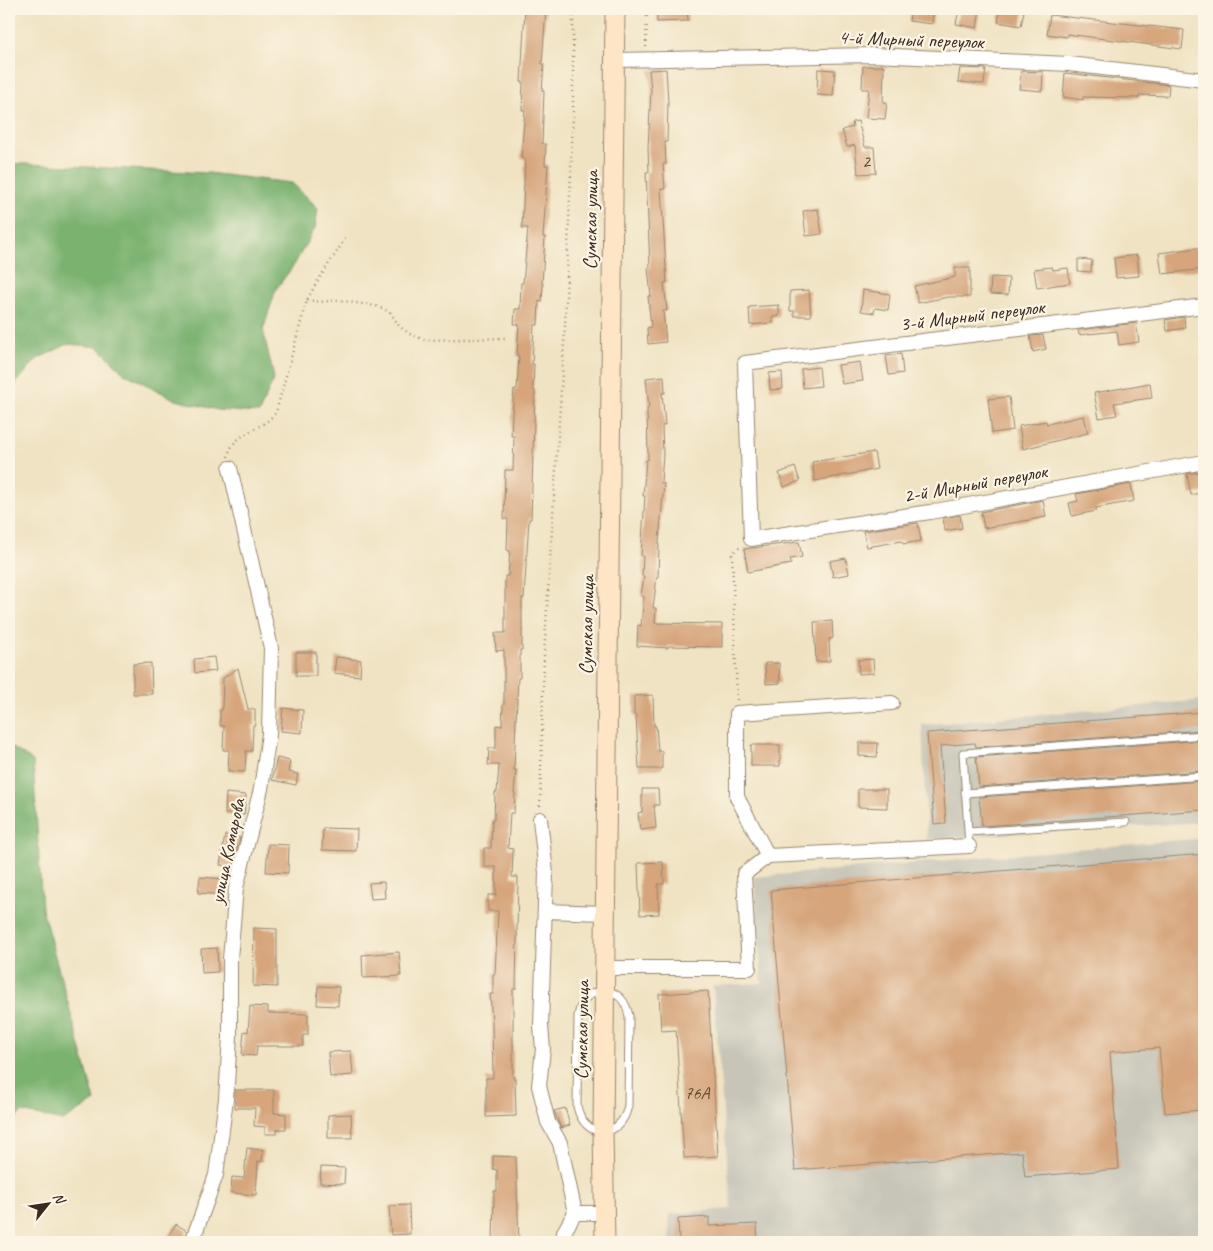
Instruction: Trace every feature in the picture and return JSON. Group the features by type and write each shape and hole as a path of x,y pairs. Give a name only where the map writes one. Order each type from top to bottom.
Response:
{"main road":[{"name":"Сумская улица","path":"605,1242 603,1132 604,968 615,60 614,9"}],"street":[{"name":"4-й Мирный переулок","path":"615,60 874,55 1070,64 1204,80"},
{"name":"3-й Мирный переулок","path":"751,539 745,363 1204,306"},
{"name":"2-й Мирный переулок","path":"751,539 930,512 1204,462"},
{"name":"улица Комарова","path":"192,1242 216,1175 226,1099 230,1046 230,959 236,888 261,789 269,734 271,648 230,468"},
{"path":"768,856 737,797 737,713 892,703"},
{"path":"540,819 546,873 541,1026 542,1049 539,1086 548,1122 560,1143 575,1213 564,1232 564,1242"},
{"path":"604,968 749,968 744,874 768,856 968,839"},
{"path":"545,911 605,913"},
{"path":"575,1213 604,1213"}],"lane":[{"path":"1126,822 968,839 963,753 1204,736"},
{"path":"965,793 1204,776"},
{"path":"604,990 614,992 622,998 627,1006 629,1016 628,1106 626,1116 621,1124 612,1130 603,1132 593,1130 579,1116 577,1088 578,1016 580,1006 594,992 604,990"}],"path":[{"path":"540,819 544,655 564,327 573,116 573,9"},
{"path":"646,60 647,9"},
{"path":"230,468 228,455 235,440 271,419 276,412 307,300 347,236"},
{"path":"307,300 321,302 346,300 376,306 390,312 399,326 410,334 425,340 505,338"},
{"path":"737,713 732,553 751,539"}],"shaded area":[{"path":"1204,700 1204,822 927,839 922,725"},
{"path":"1204,838 1204,1242 670,1242 669,1214 731,1209 713,986 762,983 754,877"}],"green space":[{"path":"9,163 208,173 292,183 318,208 315,228 294,265 276,289 263,330 274,378 259,413 218,410 176,400 124,373 98,347 68,344 37,359 16,383 9,397"},
{"path":"9,746 33,761 42,909 95,1101 63,1121 22,1112 9,1125"}],"building":[{"path":"525,9 546,9 542,64 544,64 542,91 544,91 542,144 546,144 545,165 548,165 543,237 545,237 542,302 539,301 538,325 534,325 532,364 534,364 533,390 535,390 531,519 529,519 524,598 522,598 522,650 520,650 520,678 518,678 514,813 510,813 508,848 513,849 512,877 518,877 516,989 513,989 513,1078 515,1078 516,1116 486,1117 486,1078 493,1078 490,994 493,994 493,974 495,974 498,911 488,911 488,895 496,895 496,867 484,867 484,848 491,848 492,820 494,820 495,792 497,792 499,765 488,765 489,748 496,748 496,725 502,726 504,705 504,650 496,651 495,633 505,633 505,576 508,576 510,551 507,550 508,519 504,519 505,470 513,470 514,436 511,436 512,414 514,389 517,389 519,356 517,356 519,324 514,324 515,309 520,309 521,283 523,283 528,228 522,228 525,159 521,158 525,110 522,110 523,82 521,82"},
{"path":"657,9 687,9 688,21 657,22"},
{"path":"911,9 934,9 932,24 909,21"},
{"path":"959,9 980,9 977,28 956,24"},
{"path":"1000,9 1024,11 1021,26 998,22"},
{"path":"1050,15 1184,30 1182,49 1067,34 1067,37 1047,34"},
{"path":"863,66 884,66 883,102 887,102 885,119 866,118 869,89 862,89"},
{"path":"960,68 986,69 984,84 958,82"},
{"path":"666,69 668,102 667,142 665,142 666,164 663,164 665,189 661,189 667,283 664,283 667,311 663,311 666,342 648,344 647,328 651,327 648,296 651,296 648,268 650,268 646,172 649,172 648,148 651,90 649,70"},
{"path":"818,69 835,70 833,96 817,95"},
{"path":"1021,71 1043,72 1042,91 1019,89"},
{"path":"1065,73 1169,85 1168,96 1139,95 1139,98 1083,97 1083,100 1063,97"},
{"path":"858,121 865,147 874,147 876,173 858,174 855,145 847,147 842,130 853,127 852,122"},
{"path":"818,209 822,234 806,236 803,211"},
{"path":"1204,247 1204,269 1162,274 1159,253"},
{"path":"1137,255 1139,276 1116,278 1114,258"},
{"path":"1078,259 1092,260 1091,272 1078,271"},
{"path":"1052,267 1053,270 1068,268 1070,283 1037,288 1034,269"},
{"path":"955,268 970,268 970,297 948,297 918,303 914,286 955,277"},
{"path":"991,277 1009,278 1008,295 990,294"},
{"path":"809,290 811,316 794,316 794,311 790,311 790,291"},
{"path":"863,290 890,294 888,310 875,308 874,313 861,311"},
{"path":"779,305 779,316 772,317 773,323 750,325 749,307"},
{"path":"1184,317 1185,328 1167,331 1165,320"},
{"path":"1136,323 1139,342 1119,345 1117,331 1079,335 1078,330"},
{"path":"1043,335 1046,349 1033,352 1030,336"},
{"path":"901,354 903,373 889,375 886,356"},
{"path":"860,362 863,381 842,384 838,365"},
{"path":"819,367 821,386 803,388 801,369"},
{"path":"782,372 783,389 770,390 769,373"},
{"path":"664,376 665,393 662,393 665,425 662,426 661,483 664,483 658,578 653,608 656,608 655,623 722,624 722,647 668,646 668,648 637,646 638,625 641,626 644,597 641,596 644,576 642,576 643,556 641,556 645,496 643,496 646,460 648,460 647,408 649,408 646,378"},
{"path":"1150,383 1152,398 1114,403 1117,415 1099,418 1094,393"},
{"path":"1009,397 1013,430 992,433 988,399"},
{"path":"1084,416 1088,433 1023,449 1019,426 1046,421 1047,424"},
{"path":"874,452 877,469 815,481 812,462"},
{"path":"795,467 800,481 784,487 779,473"},
{"path":"1204,471 1204,492 1191,495 1187,474"},
{"path":"1131,484 1134,501 1096,508 1096,511 1072,516 1069,503 1078,501 1076,494"},
{"path":"1043,500 1046,517 984,528 981,512"},
{"path":"960,515 962,528 945,531 943,518"},
{"path":"918,523 921,541 903,544 902,541 867,547 863,531"},
{"path":"799,542 802,557 790,559 791,564 748,572 744,549"},
{"path":"846,558 849,574 833,577 830,561"},
{"path":"832,621 833,638 829,639 830,661 816,662 814,622"},
{"path":"296,652 316,652 316,676 296,676"},
{"path":"214,657 216,671 195,673 194,659"},
{"path":"336,657 361,660 360,676 334,673"},
{"path":"873,659 874,673 859,674 858,660"},
{"path":"151,663 152,694 133,694 133,664"},
{"path":"765,663 779,663 780,683 766,684"},
{"path":"238,668 248,709 255,709 252,751 246,751 245,772 228,771 229,750 223,750 224,726 220,726 223,678"},
{"path":"653,695 654,726 656,726 658,751 662,751 662,769 639,769 634,696"},
{"path":"283,708 303,710 302,733 281,731"},
{"path":"1204,712 1204,730 976,747 975,743 940,746 946,823 934,824 927,733"},
{"path":"1204,740 1204,771 979,787 976,757"},
{"path":"859,743 878,743 877,757 859,756"},
{"path":"751,745 780,745 780,766 751,766"},
{"path":"277,758 290,761 288,772 298,774 296,785 272,780"},
{"path":"1204,781 1204,810 982,826 979,797"},
{"path":"642,789 658,789 659,805 654,805 656,828 640,830 638,813 642,812"},
{"path":"858,789 887,789 887,808 858,807"},
{"path":"226,793 246,795 244,815 225,814"},
{"path":"323,828 357,829 356,851 322,850"},
{"path":"225,835 240,838 232,867 220,865"},
{"path":"268,844 289,845 288,873 266,872"},
{"path":"1204,854 1204,1103 1201,1103 1201,1110 1165,1113 1159,1048 1110,1052 1119,1169 1025,1177 1022,1152 795,1170 771,890"},
{"path":"663,862 664,884 658,884 659,914 640,915 638,863"},
{"path":"200,877 225,879 223,895 198,893"},
{"path":"384,882 385,898 371,899 369,883"},
{"path":"254,928 277,929 277,987 253,986"},
{"path":"217,948 218,972 202,973 201,949"},
{"path":"399,952 401,976 363,978 362,955"},
{"path":"318,986 339,987 338,1006 317,1005"},
{"path":"708,991 718,1156 684,1158 676,1030 661,1031 659,994"},
{"path":"250,1006 268,1007 268,1013 308,1014 308,1035 303,1035 303,1046 257,1046 256,1056 242,1055 244,1031 248,1032"},
{"path":"351,1051 353,1075 330,1077 328,1052"},
{"path":"235,1090 274,1090 274,1113 286,1114 286,1129 277,1129 277,1134 265,1134 265,1127 254,1126 255,1108 235,1108"},
{"path":"565,1108 570,1125 561,1128 554,1111"},
{"path":"351,1114 352,1138 328,1138 328,1115"},
{"path":"247,1148 263,1150 262,1162 258,1161 256,1195 231,1193 232,1177 244,1178"},
{"path":"493,1156 516,1157 519,1242 493,1241 494,1191 497,1191 497,1170 493,1169"},
{"path":"321,1167 345,1168 344,1184 320,1183"},
{"path":"409,1205 410,1234 391,1235 389,1206"},
{"path":"709,1217 709,1226 757,1224 758,1242 679,1242 678,1219"},
{"path":"176,1224 187,1231 183,1242 164,1242"}]}
